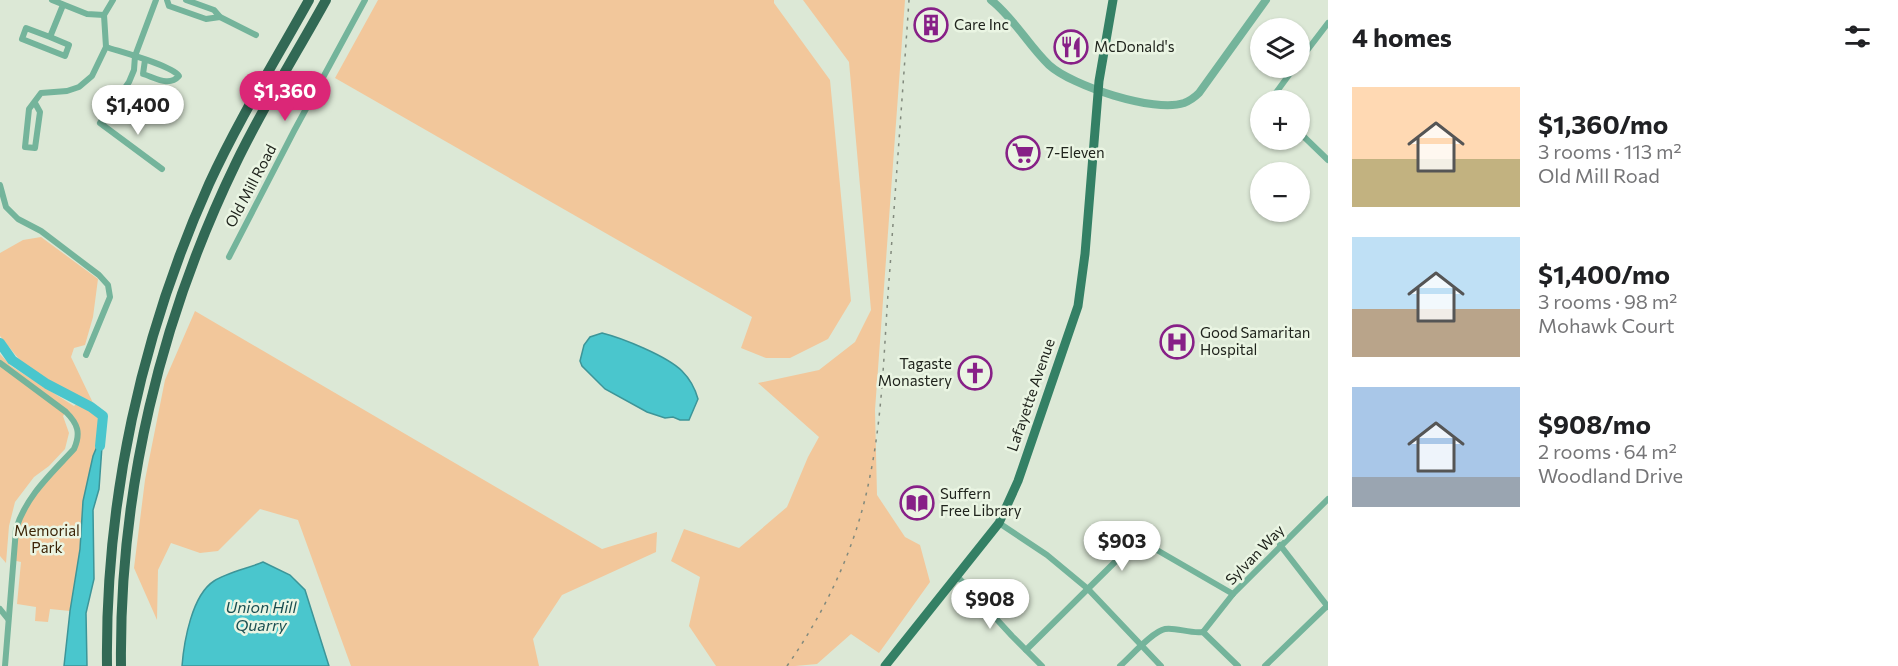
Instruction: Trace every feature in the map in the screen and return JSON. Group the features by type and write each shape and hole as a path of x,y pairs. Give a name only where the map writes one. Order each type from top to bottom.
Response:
{"highway":[{"path":"107,666 108,602 116,509 132,417 155,326 182,249 214,173 309,0"},
{"path":"121,666 124,572 133,490 153,390 169,331 200,245 237,161 326,0"}],"main road":[{"name":"Lafayette Avenue","path":"885,666 999,523 1018,481 1078,306 1094,122 1113,0"}],"street":[{"path":"52,0 87,14 104,15"},
{"path":"35,103 40,112 35,148 25,147 29,109 41,93 67,91 86,83 92,76 106,47 104,15 113,0"},
{"path":"156,0 135,56 134,70 129,82 100,123 162,169"},
{"path":"167,0 169,6 206,19 220,17"},
{"path":"186,0 214,10 220,17 256,35"},
{"name":"Old Mill Road","path":"229,257 365,0"},
{"path":"991,0 1052,67 1073,81 1098,91 1160,104 1184,103 1199,93 1266,0"},
{"path":"50,37 63,5"},
{"path":"1310,46 1328,22"},
{"path":"26,28 50,37 69,45 65,56 22,39 26,28"},
{"path":"106,47 135,56 172,70 179,76 167,82 143,74 145,60"},
{"path":"1310,142 1328,159"},
{"path":"0,185 1,196 6,207 18,219 41,231 99,275 108,285 110,297 107,307 86,355"},
{"path":"0,363 66,412 74,420 78,429 78,439 74,449 28,500 20,514 13,544 5,666"},
{"name":"Sylvan Way","path":"1203,632 1233,594 1328,499"},
{"path":"999,523 1047,555 1088,589 1161,666"},
{"path":"1026,650 1131,548 1139,544 1150,546 1233,594"},
{"path":"1265,666 1328,606 1280,545"},
{"path":"957,576 1042,666"},
{"path":"0,609 9,620"},
{"path":"1120,666 1157,633 1165,629 1203,632 1238,666"},
{"path":"1272,660 1278,666"}],"green space":[{"path":"378,0 774,0 830,80 851,301 828,339 790,358 766,358 741,348 752,317 335,78"},
{"path":"803,0 905,0 875,410 877,495 905,537 920,545 930,582 879,653 851,634 817,664 716,666 689,626 700,577 671,561 684,529 739,548 787,507 819,437 758,383 819,370 855,342 871,310 849,62"},
{"path":"41,237 98,279 93,317 85,345 74,348 71,357 93,403 74,395 23,364 0,336 0,253 23,240"},
{"path":"195,311 602,549 657,532 656,552 562,595 533,639 539,666 351,666 298,520 260,509 218,551 200,553 171,543 158,570 157,620 134,568 145,480 165,380"},
{"name":"Memorial Park","path":"0,354 11,366 74,406 80,401 103,416 103,432 93,456 83,501 80,549 70,611 50,609 48,622 35,621 36,607 17,604 21,562 12,560 20,514 74,449 78,429 66,412 63,416 69,433 65,449 49,466 34,477 15,502 9,526 6,563 0,556"}],"water":[{"path":"602,333 632,343 675,365 682,371 692,384 698,399 689,420 665,418 647,412 605,389 582,366 580,361 584,345 590,337"},
{"path":"103,432 99,489 93,510 94,579 86,613 87,666 64,666 80,549 83,501 93,456"},
{"name":"Union Hill Quarry","path":"263,562 290,575 305,590 329,666 182,666 190,619 206,588 214,581"}],"waterway":[{"path":"0,343 12,360 47,384 91,407 103,416 100,446"}],"railway":[{"path":"787,666 815,622 839,576 857,527 875,450 881,398 909,0"}],"place":[{"name":"Care Inc","path":"931,25"},
{"name":"McDonald's","path":"1071,47"},
{"name":"7-Eleven","path":"1023,153"},
{"name":"Good Samaritan Hospital","path":"1177,342"},
{"name":"Tagaste Monastery","path":"975,373"},
{"name":"Suffern Free Library","path":"917,503"}]}
